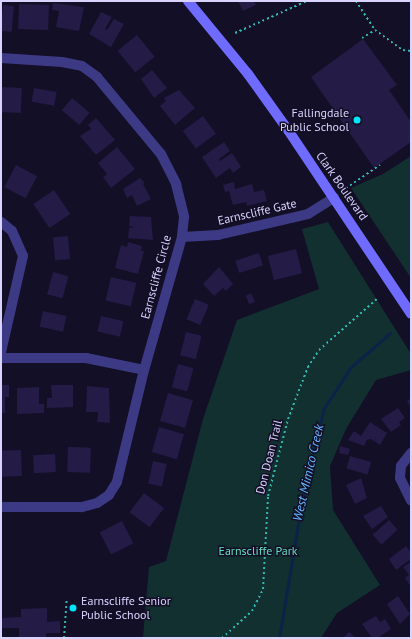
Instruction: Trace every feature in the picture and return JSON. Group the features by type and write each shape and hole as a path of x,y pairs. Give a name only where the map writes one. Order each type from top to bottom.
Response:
{"street":[{"name":"Clark Boulevard","path":"188,1 248,74 334,198 411,314"},
{"name":"Earnscliffe Circle","path":"1,58 62,62 82,66 97,76 161,154 172,172 181,200 184,217 182,237 144,370 118,482 109,495 97,503 82,507 1,507"},
{"name":"Earnscliffe Gate","path":"182,237 218,235 308,214 334,198"},
{"path":"1,222 12,231 23,256 1,352"},
{"path":"1,358 86,358 144,370"},
{"path":"411,453 402,466 400,478 411,501"}],"path":[{"path":"235,33 307,1"},
{"path":"356,1 376,30 403,50 411,51"},
{"path":"362,38 376,30"},
{"path":"346,188 380,165"},
{"name":"Don Doan Trail","path":"222,638 252,611 263,589 268,496 288,419 308,367 318,350 378,298"},
{"path":"64,638 67,599"},
{"path":"182,638 196,638"}],"green space":[{"path":"411,156 411,278 351,188 383,174"},
{"name":"Earnscliffe Park","path":"328,222 411,354 411,370 376,380 346,429 330,466 333,510 380,585 337,613 321,638 143,638 149,567 166,561 203,419 237,320 319,289 302,229"}],"building":[{"path":"238,1 254,1 256,5 243,11"},
{"path":"53,3 84,7 79,31 56,27 59,11 52,10"},
{"path":"19,4 49,5 48,30 18,29"},
{"path":"3,5 14,6 12,32 1,31"},
{"path":"101,12 112,17 105,29 107,30 114,19 124,24 111,47 89,34"},
{"path":"137,35 155,57 135,72 118,51"},
{"path":"363,39 397,85 389,90 411,122 411,142 374,168 311,77"},
{"path":"152,70 167,88 154,98 141,79"},
{"path":"1,87 22,88 21,113 1,112"},
{"path":"34,88 57,92 54,106 32,102"},
{"path":"179,90 195,108 175,125 160,106 166,101 164,98"},
{"path":"72,98 90,113 79,125 62,110"},
{"path":"203,116 216,134 196,148 183,131"},
{"path":"96,118 115,140 96,155 80,136 91,129 88,125"},
{"path":"224,142 230,151 219,159 220,161 232,153 241,167 233,173 230,168 216,178 202,157"},
{"path":"117,147 135,169 111,188 103,177 107,174 98,163"},
{"path":"16,165 37,176 25,198 4,187"},
{"path":"140,178 145,183 143,184 151,199 137,206 132,195 127,198 123,189"},
{"path":"234,182 235,189 252,184 254,192 264,190 267,201 247,206 246,202 233,205 229,191 225,192 223,185"},
{"path":"54,190 70,214 49,228 33,204"},
{"path":"130,216 151,217 153,240 128,238 129,228 134,227 129,226"},
{"path":"68,236 70,259 55,260 53,237"},
{"path":"128,242 142,246 141,251 144,251 138,274 115,268 121,245 127,247"},
{"path":"296,249 302,273 274,280 268,256"},
{"path":"259,253 263,265 239,273 235,261"},
{"path":"219,267 233,284 226,291 223,288 214,296 203,284"},
{"path":"53,272 68,276 63,298 47,294"},
{"path":"111,277 136,283 131,306 106,300"},
{"path":"251,293 255,302 249,304 246,296"},
{"path":"195,299 209,305 200,325 186,319"},
{"path":"43,311 66,316 63,332 40,327"},
{"path":"101,316 123,321 120,337 97,332"},
{"path":"186,332 202,336 196,359 180,355"},
{"path":"178,364 193,368 187,391 172,387"},
{"path":"1,385 9,385 9,397 5,397 5,413 1,413"},
{"path":"51,385 73,385 73,407 47,408 47,398 52,398"},
{"path":"87,386 109,388 110,423 97,422 98,412 86,412"},
{"path":"39,387 39,404 44,404 44,413 17,414 17,388"},
{"path":"168,393 193,400 185,428 160,421"},
{"path":"411,398 411,408 407,401"},
{"path":"398,408 405,418 399,422 401,425 391,432 381,419"},
{"path":"370,422 387,433 380,445 371,439 367,440 364,446 348,440 354,431 361,436"},
{"path":"159,427 184,434 177,459 152,452"},
{"path":"340,446 350,449 348,455 339,453"},
{"path":"68,447 91,448 90,473 67,472"},
{"path":"21,450 22,476 2,477 1,451"},
{"path":"55,454 56,472 34,473 33,455"},
{"path":"350,456 371,462 368,475 346,468"},
{"path":"153,461 167,464 162,486 148,483"},
{"path":"361,478 367,498 355,504 346,485"},
{"path":"144,493 164,508 150,527 130,512"},
{"path":"381,506 388,517 372,529 363,516"},
{"path":"389,520 398,530 381,544 373,535"},
{"path":"122,521 133,543 111,555 100,532"},
{"path":"406,546 411,553 411,559 396,570 389,559"},
{"path":"411,562 411,587 405,578 409,575 403,567"},
{"path":"398,596 410,614 400,624 387,604"},
{"path":"47,608 47,622 60,621 60,633 46,633 46,638 19,638 19,628 1,628 1,618 21,617 21,609"},
{"path":"376,616 380,622 385,619 391,629 378,638 372,638 362,624"},
{"path":"349,632 356,638 343,638"}],"waterway":[{"name":"West Mimico Creek","path":"279,638 305,483 324,408 351,367 390,333"}],"place":[{"name":"Fallingdale Public School","path":"357,120"},
{"name":"Earnscliffe Senior Public School","path":"73,608"}]}
